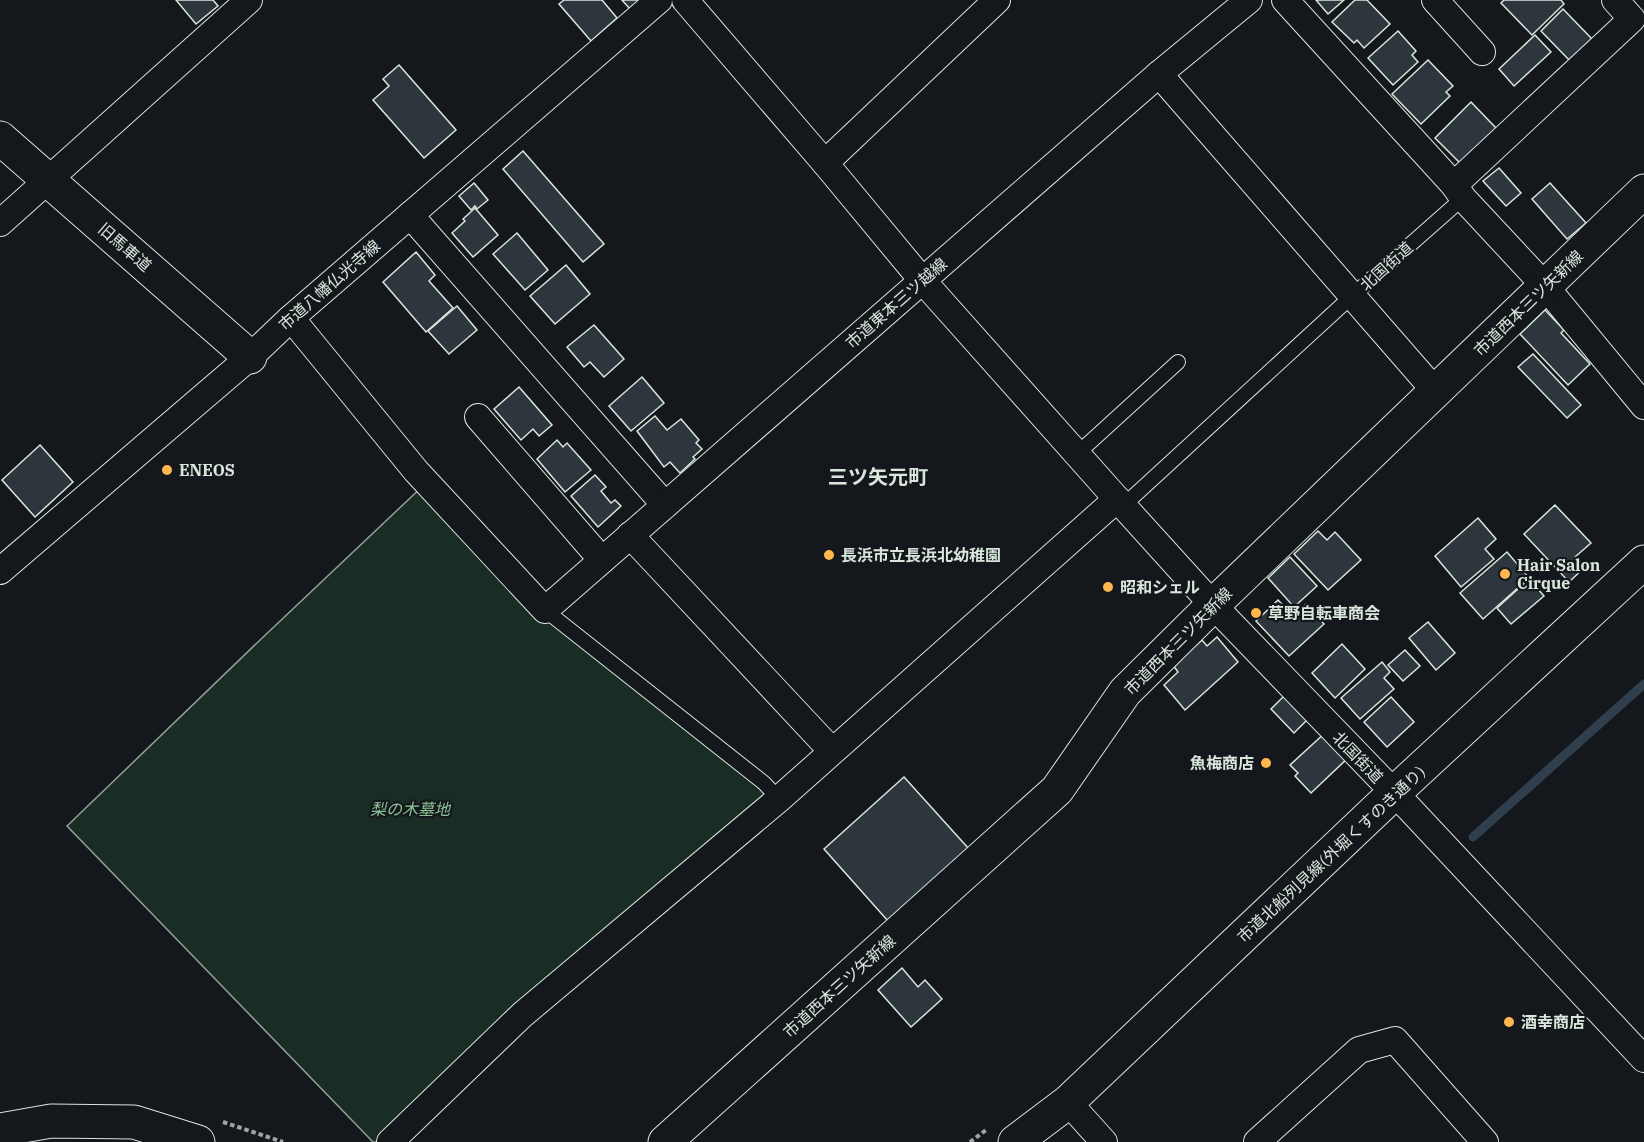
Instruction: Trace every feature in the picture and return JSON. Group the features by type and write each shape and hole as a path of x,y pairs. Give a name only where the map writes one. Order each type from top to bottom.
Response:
{"street":[{"path":"0,223 249,0"},
{"name":"市道八幡仏光寺線","path":"0,571 250,357 291,318 659,0"},
{"path":"390,1142 522,1015 779,799 1120,502 922,280 685,0"},
{"path":"825,163 997,0"},
{"name":"市道東本三ツ越線","path":"545,610 1159,74 1249,0"},
{"path":"1285,0 1545,286 1644,406"},
{"path":"1435,0 1482,52"},
{"name":"北国街道","path":"1458,191 1632,19 1615,0"},
{"path":"1159,74 1436,392"},
{"name":"旧馬車道","path":"0,138 250,357"},
{"name":"市道西本三ツ矢新線","path":"665,1142 1057,790 1125,692 1644,191"},
{"path":"410,215 665,505"},
{"path":"291,318 416,471 545,610"},
{"path":"478,417 602,560"},
{"name":"北国街道","path":"1120,502 1213,605 1394,793 1644,1059"},
{"path":"630,535 832,752"},
{"name":"市道北船列見線(外堀くすのき通り)","path":"1015,1142 1068,1102 1394,793 1644,562"},
{"path":"1257,1142 1359,1050 1395,1040 1485,1142"},
{"path":"1068,1102 1104,1142"},
{"path":"0,1130 51,1120 134,1122 198,1142"}],"lane":[{"name":"北国街道","path":"1120,502 1352,296 1458,191"},
{"path":"1077,454 1178,362"},
{"path":"545,610 764,783 779,799"}],"green space":[{"name":"梨の木墓地","path":"426,483 529,603 773,799 381,1142 373,1142 67,826"}],"building":[{"path":"176,0 213,0 218,6 196,24"},
{"path":"564,0 602,0 617,18 591,41 559,4"},
{"path":"622,0 641,0 630,9"},
{"path":"1316,0 1344,0 1328,14"},
{"path":"1355,0 1367,0 1390,24 1364,48 1357,40 1354,43 1332,22"},
{"path":"1504,0 1561,0 1564,4 1532,35 1501,3"},
{"path":"1563,9 1593,40 1571,62 1541,31"},
{"path":"1398,31 1416,51 1412,55 1418,62 1393,85 1368,58"},
{"path":"1535,35 1551,52 1514,86 1499,69"},
{"path":"1428,60 1453,86 1446,92 1450,96 1421,124 1392,94"},
{"path":"399,65 456,130 424,158 373,100 389,86 383,79"},
{"path":"1471,102 1496,128 1460,163 1435,138"},
{"path":"523,151 604,244 583,262 503,169"},
{"path":"1499,168 1521,193 1506,206 1483,181"},
{"path":"474,183 488,200 477,209 475,206 471,210 459,196"},
{"path":"1550,183 1586,223 1567,239 1532,199"},
{"path":"475,208 498,235 473,257 452,233"},
{"path":"517,233 548,270 525,290 493,254"},
{"path":"416,252 435,275 429,281 453,308 426,332 383,282"},
{"path":"566,265 590,294 555,324 530,296"},
{"path":"457,306 477,330 449,354 428,331"},
{"path":"1545,310 1564,330 1561,333 1590,364 1568,385 1520,334"},
{"path":"594,325 624,359 604,377 590,362 584,367 567,347"},
{"path":"1533,354 1581,405 1567,418 1518,367"},
{"path":"642,377 664,403 631,431 609,406"},
{"path":"519,387 552,425 539,436 533,429 521,440 494,409"},
{"path":"655,416 667,430 681,419 699,440 696,443 702,449 680,473 670,462 664,467 637,431"},
{"path":"557,440 563,447 567,443 591,470 565,492 537,459"},
{"path":"40,445 73,482 35,517 2,480"},
{"path":"595,475 606,487 601,491 611,503 615,500 621,506 598,527 571,496"},
{"path":"1555,505 1591,543 1575,557 1585,567 1569,582 1524,534"},
{"path":"1478,518 1496,539 1485,549 1494,559 1461,587 1435,556"},
{"path":"1318,531 1327,540 1335,532 1361,560 1328,590 1294,554"},
{"path":"1507,552 1529,578 1483,619 1460,593"},
{"path":"1290,557 1317,586 1294,607 1268,578"},
{"path":"1529,579 1544,596 1511,624 1497,608"},
{"path":"1278,600 1293,616 1306,604 1324,624 1289,656 1256,621"},
{"path":"1428,622 1455,653 1436,670 1409,638"},
{"path":"1217,637 1238,662 1185,710 1164,685 1178,672 1173,665 1202,640 1207,646"},
{"path":"1342,644 1365,669 1335,698 1312,673"},
{"path":"1405,650 1420,666 1403,681 1388,665"},
{"path":"1382,662 1390,672 1384,678 1394,689 1360,719 1341,698"},
{"path":"1287,693 1310,717 1294,733 1271,709"},
{"path":"1391,697 1414,722 1387,747 1364,722"},
{"path":"1327,731 1350,756 1311,793 1295,776 1298,773 1290,765"},
{"path":"904,777 969,849 888,921 824,849"},
{"path":"902,968 918,987 925,980 942,999 911,1027 878,990"}],"waterway":[{"path":"1473,837 1644,684"}],"place":[{"name":"ENEOS","path":"167,470"},
{"name":"長浜市立長浜北幼稚園","path":"829,555"},
{"name":"Hair Salon Cirque","path":"1505,574"},
{"name":"昭和シェル","path":"1108,587"},
{"name":"草野自転車商会","path":"1256,613"},
{"name":"魚梅商店","path":"1266,763"},
{"name":"酒幸商店","path":"1509,1022"}],"district":[{"name":"三ツ矢元町","path":"878,477"}]}
